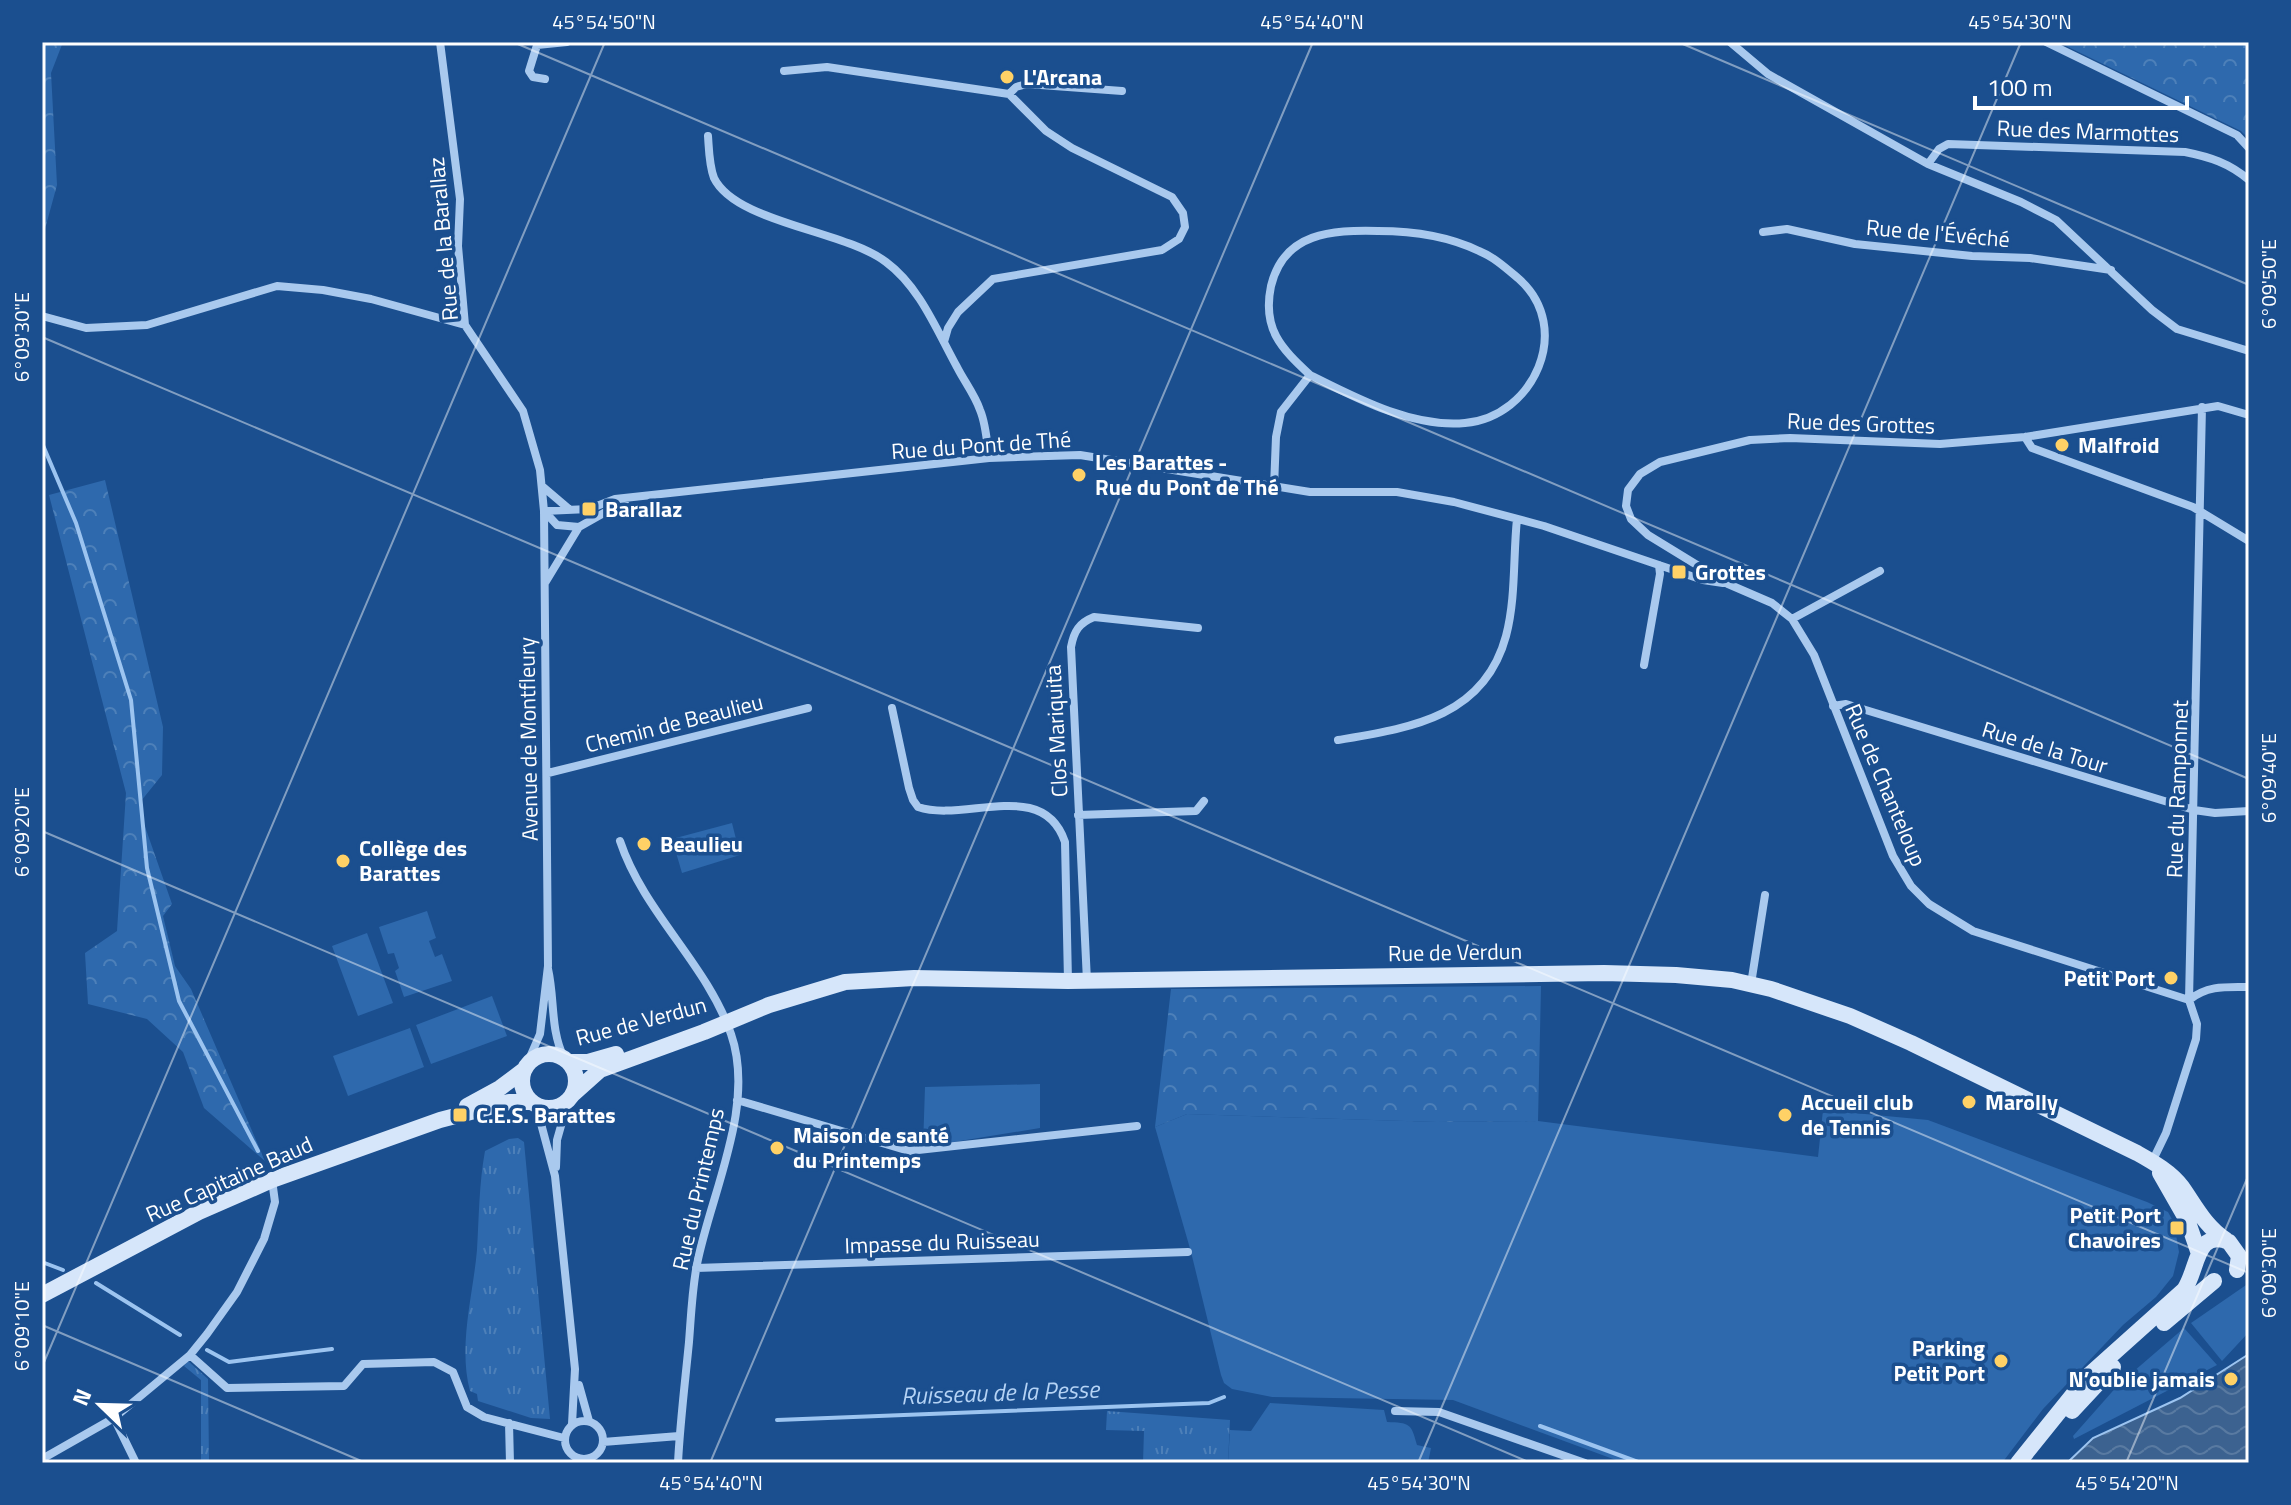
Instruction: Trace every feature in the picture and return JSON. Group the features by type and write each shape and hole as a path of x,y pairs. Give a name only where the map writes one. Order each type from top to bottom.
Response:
{"main road":[{"name":"Rue de Verdun","path":"570,1098 600,1070 704,1032 725,1021 845,982 914,978 1087,981 1604,973 1676,975 1751,984 1825,1007 1911,1043 2112,1140 2169,1173 2208,1226 2227,1241"},
{"name":"Rue de Verdun","path":"567,1060 588,1062 703,1023 725,1021"},
{"path":"544,1053 567,1060 576,1075 570,1098 556,1107 534,1104 522,1084 525,1067 544,1053"},
{"name":"Rue Capitaine Baud","path":"440,1120 500,1088 525,1067"},
{"name":"Rue Capitaine Baud","path":"42,1295 199,1212 272,1180 440,1120 509,1102 534,1104"},
{"path":"2152,1162 2188,1222 2203,1276 2214,1281"},
{"path":"2018,1463 2096,1367 2184,1290 2197,1257 2211,1240 2249,1241"},
{"path":"2031,1463 2107,1373 2214,1281 2227,1279 2243,1266 2227,1241"}],"street":[{"name":"Rue de la Barallaz","path":"440,42 460,199 458,246 465,325 523,411 534,445 544,511"},
{"path":"545,79 533,77 529,71 537,44 567,42"},
{"path":"1730,42 1768,74 1928,164 2021,202 2056,220 2152,310 2177,329 2249,351"},
{"path":"2046,42 2237,135 2249,148"},
{"path":"784,71 827,67 1009,94 1046,131 1072,148 1172,197 1183,213 1185,227 1179,239 1162,250 993,279 958,312 944,342"},
{"path":"1009,94 1016,87 1027,84 1122,91"},
{"path":"708,136 714,178 740,203 770,217 859,246 886,262 905,279 944,342 981,412 989,458"},
{"name":"Rue des Marmottes","path":"1928,164 1939,149 1948,144 2185,152 2213,158 2234,167 2249,180"},
{"name":"Rue de l'Évéché","path":"1763,232 1787,229 1855,244 1972,256 2030,258 2112,270"},
{"path":"1342,230 1399,231 1433,236 1481,251 1524,283 1538,303 1544,324 1545,342 1529,385 1505,411 1486,420 1449,424 1401,414 1310,375 1280,345 1268,317 1269,301 1279,265 1285,257 1308,239 1325,233 1342,230"},
{"path":"42,316 86,328 147,325 277,286 371,299 465,325"},
{"path":"1274,487 1276,437 1281,412 1310,375"},
{"name":"Rue des Grottes","path":"1728,584 1670,550 1631,519 1626,506 1628,490 1640,474 1660,462 1750,440 1790,438 1940,444 2025,437 2202,407 2228,407 2249,415"},
{"name":"Rue du Ramponnet","path":"2152,1162 2166,1133 2196,1039 2197,1024 2189,1000 2202,407"},
{"path":"2025,437 2032,448 2200,510 2249,541"},
{"name":"Rue du Pont de Thé","path":"544,511 589,509 615,499 989,458 1094,457 1310,492 1397,492 1454,502 1517,519 1703,580 1728,584"},
{"path":"542,486 570,510"},
{"name":"Rue du Pont de Thé","path":"545,584 563,549 579,527 630,499"},
{"path":"544,511 557,525 579,527"},
{"name":"Avenue de Montfleury","path":"525,1067 540,1034 548,966 544,511"},
{"path":"1338,740 1395,730 1441,716 1459,704 1486,677 1506,637 1517,519"},
{"path":"1644,665 1659,565"},
{"path":"1792,619 1880,571"},
{"name":"Rue de Chanteloup","path":"1728,584 1772,603 1792,619 1814,655 1893,856 1911,886 1929,904 1973,931 2189,1000"},
{"name":"Clos Mariquita","path":"1087,981 1071,647 1073,634 1082,622 1094,617 1198,628"},
{"name":"Rue de la Tour","path":"1833,706 1846,704 2194,810 2215,813 2249,811"},
{"name":"Chemin de Beaulieu","path":"548,773 808,708"},
{"path":"892,708 909,788 918,807 939,810 1023,805 1038,810 1061,830 1065,842 1068,981"},
{"name":"Clos Mariquita","path":"1078,815 1196,811 1204,801"},
{"path":"620,841 625,859 652,909 694,966 725,1021"},
{"path":"1751,984 1765,895"},
{"name":"Avenue de Montfleury","path":"548,966 554,994 554,1032 567,1060"},
{"path":"2189,1000 2215,987 2249,987"},
{"name":"Rue du Printemps","path":"678,1463 696,1268 707,1217 734,1126 740,1074 731,1033 725,1021"},
{"path":"570,1098 557,1140 555,1176 575,1369 572,1424 564,1438 575,1460 594,1459 603,1442 597,1425 589,1421 572,1424"},
{"path":"737,1100 909,1151 1137,1126"},
{"path":"534,1104 555,1176"},
{"path":"42,1459 114,1418 186,1358 237,1292 259,1251 274,1211 272,1180"},
{"name":"Impasse du Ruisseau","path":"696,1268 1188,1252"},
{"path":"186,1358 227,1388 344,1386 363,1364 434,1362 453,1372 467,1407 484,1417 564,1438"},
{"path":"575,1369 589,1421"},
{"path":"1395,1411 1439,1412 1585,1463"},
{"path":"114,1418 136,1463"},
{"path":"509,1423 510,1463"},
{"path":"603,1442 679,1436"}],"green space":[{"path":"42,42 63,42 51,73 57,185 42,240"},
{"path":"2058,42 2249,42 2249,139 2241,131"},
{"path":"105,480 163,727 162,775 141,801 142,818 172,904 163,916 175,966 191,989 265,1161 204,1108 183,1052 147,1019 88,1004 85,953 117,931 126,793 49,495"},
{"path":"732,823 740,855 682,873 672,839"},
{"path":"427,911 436,938 429,941 435,957 442,954 452,981 404,997 395,971 399,968 394,953 388,954 379,927"},
{"path":"367,933 393,1003 358,1016 332,946"},
{"path":"1541,986 1538,1121 1437,1122 1187,1114 1155,1127 1171,989"},
{"path":"492,996 507,1036 431,1064 416,1025"},
{"path":"410,1028 424,1067 348,1096 333,1056"},
{"path":"1040,1084 1040,1128 923,1147 925,1087"},
{"path":"1823,1110 1928,1120 2147,1202 2168,1212 2174,1223 2179,1252 2173,1276 2156,1297 2123,1325 2043,1409 2002,1463 1624,1463 1453,1400 1272,1397 1232,1389 1224,1383 1221,1375 1191,1252 1155,1127 1187,1114 1437,1122 1538,1121 1818,1157"},
{"path":"518,1138 524,1142 550,1419 531,1418 478,1401 477,1394 470,1391 467,1374 466,1338 485,1151"},
{"path":"2249,1283 2249,1332 2222,1361 2191,1323"},
{"path":"2184,1328 2217,1365 2074,1439 2073,1436 2119,1384"},
{"path":"188,1361 208,1379 209,1463 201,1463 201,1380 184,1366"},
{"path":"1270,1403 1384,1410 1387,1422 1408,1426 1417,1445 1431,1448 1428,1463 1228,1463 1230,1430 1251,1431"},
{"path":"1107,1411 1230,1420 1228,1463 1143,1463 1144,1431 1106,1430"}],"water":[{"path":"2249,1354 2249,1463 2067,1463 2093,1438 2180,1398"}],"waterway":[{"path":"42,443 76,523 131,700 147,868 179,1001 258,1151"},
{"name":"Ruisseau de la Pesse","path":"42,1262 63,1270"},
{"name":"Ruisseau de la Pesse","path":"96,1283 180,1335"},
{"name":"Ruisseau de la Pesse","path":"207,1350 229,1362 332,1349"},
{"name":"Ruisseau de la Pesse","path":"777,1420 1209,1403 1224,1397"},
{"name":"Ruisseau de la Pesse","path":"1540,1426 1638,1462"}],"place":[{"name":"L'Arcana","path":"1007,77"},
{"name":"Malfroid","path":"2062,445"},
{"name":"Les Barattes - Rue du Pont de Thé","path":"1079,475"},
{"name":"Barallaz","path":"589,509"},
{"name":"Grottes","path":"1679,572"},
{"name":"Beaulieu","path":"644,844"},
{"name":"Collège des Barattes","path":"343,861"},
{"name":"Petit Port","path":"2171,978"},
{"name":"Marolly","path":"1969,1102"},
{"name":"C.E.S. Barattes","path":"460,1115"},
{"name":"Accueil club de Tennis","path":"1785,1115"},
{"name":"Maison de santé du Printemps","path":"777,1148"},
{"name":"Petit Port Chavoires","path":"2177,1228"},
{"name":"Parking Petit Port","path":"2001,1361"},
{"name":"N’oublie jamais","path":"2231,1379"}]}
